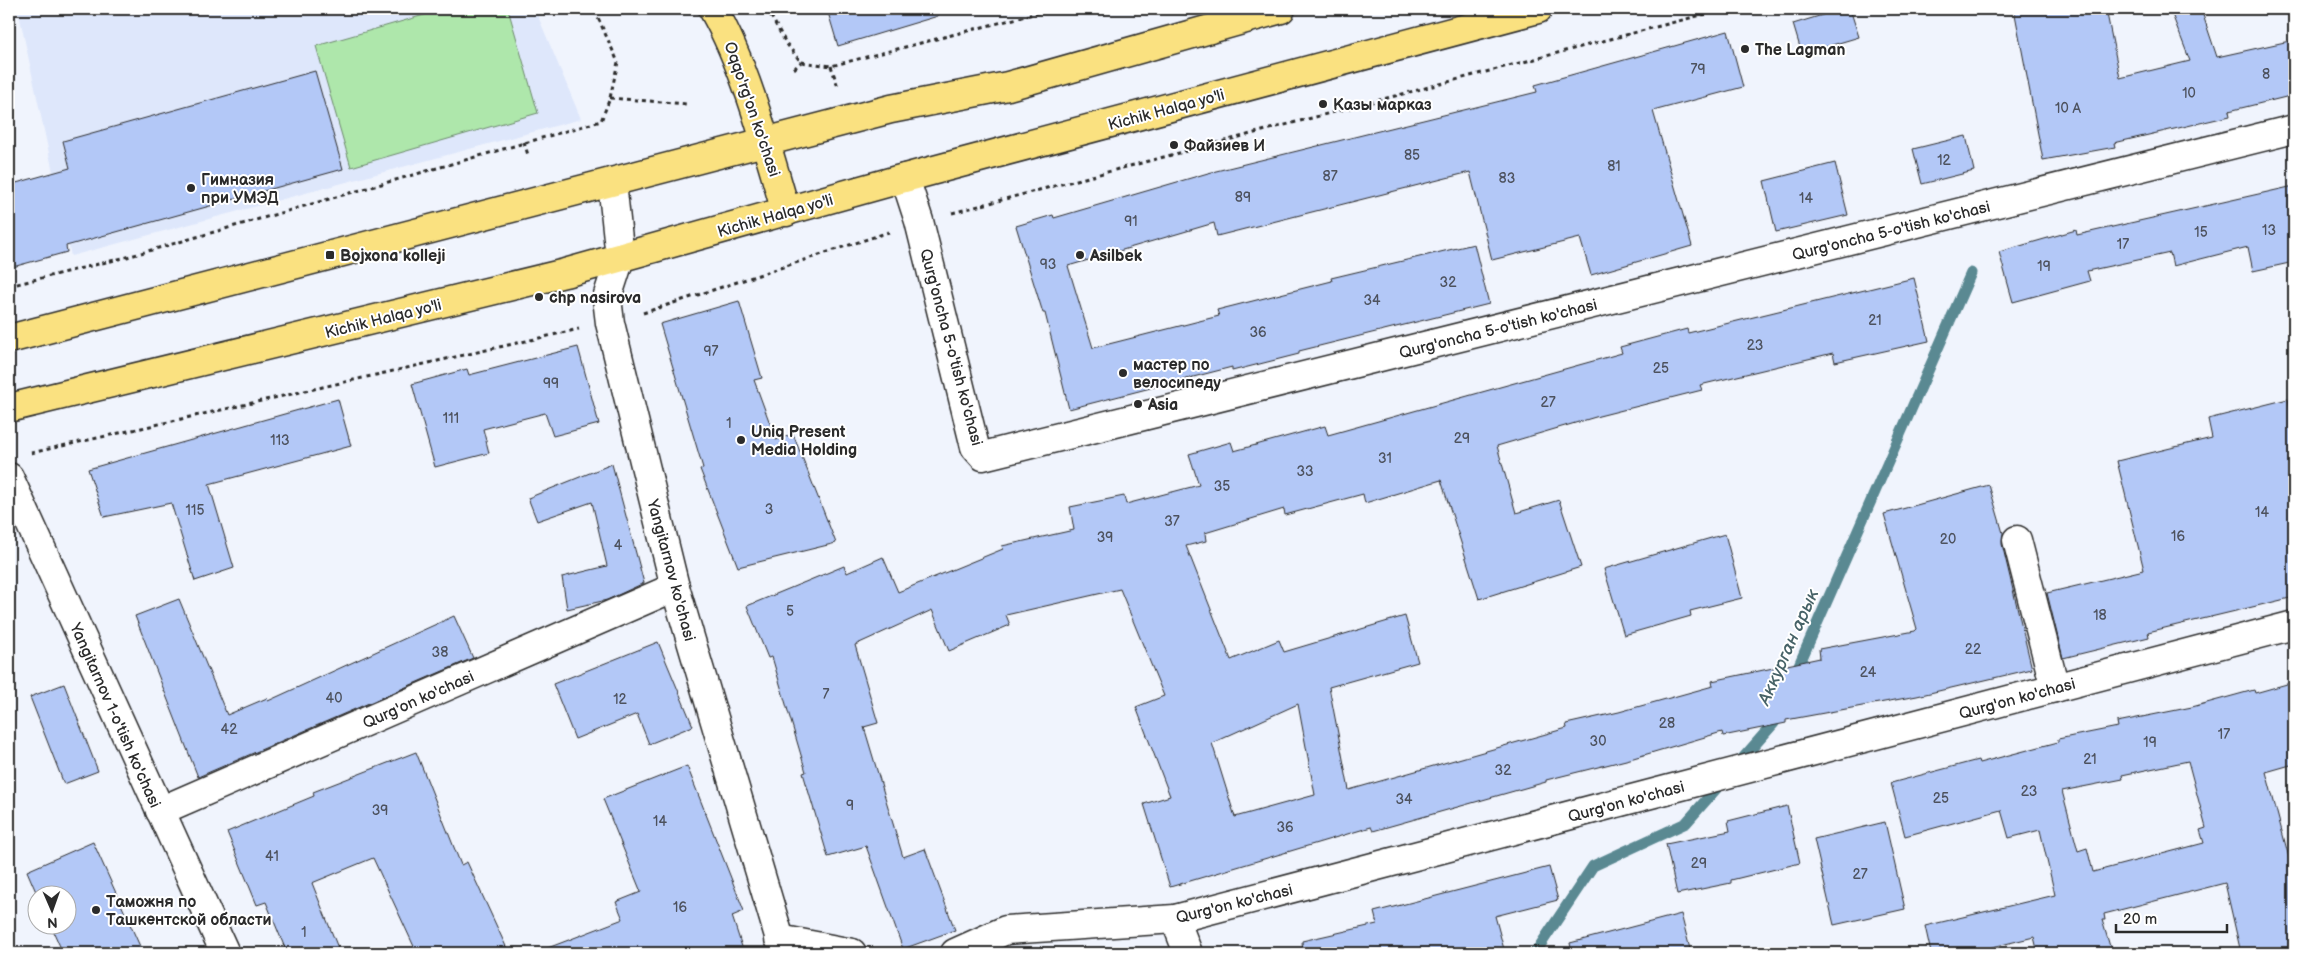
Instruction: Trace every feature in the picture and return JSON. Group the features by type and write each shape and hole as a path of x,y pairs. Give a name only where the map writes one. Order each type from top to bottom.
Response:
{"main road":[{"name":"Oqqo'rg'on ko'chasi","path":"713,9 728,34 766,142 786,212"},
{"path":"9,339 891,109 1008,86 1281,9"},
{"name":"Kichik Halqa yo'li","path":"9,408 518,285 905,178 1538,9"}],"street":[{"name":"Qurg'oncha 5-o'tish ko'chasi","path":"905,178 919,221 975,447 983,456 2294,129"},
{"name":"Yangitarnov ko'chasi","path":"612,182 620,258 606,298 610,323 675,587 781,946"},
{"name":"Yangitarnov 1-o'tish ko'chasi","path":"9,477 226,953"},
{"path":"2017,540 2055,688"},
{"name":"Qurg'on ko'chasi","path":"160,811 675,587"},
{"name":"Qurg'on ko'chasi","path":"955,953 1006,930 1175,919 2294,625"},
{"path":"1175,919 1188,953"},
{"path":"781,946 852,953"}],"path":[{"path":"9,286 128,257 601,121 610,98 618,62 594,9"},
{"path":"766,9 786,43 801,62 831,66 1053,9"},
{"path":"28,454 610,323 919,221 1724,9"},
{"path":"794,69 801,62"},
{"path":"831,66 838,87"},
{"path":"610,98 687,104"},
{"path":"524,142 528,155"}],"shaded area":[{"name":"Гимназия при УМЭД","path":"18,9 535,9 581,119 71,256"}],"green space":[{"path":"445,9 508,9 538,113 351,167 316,46"}],"building":[{"path":"827,9 937,9 938,16 838,46"},
{"path":"1842,9 1850,9 1859,37 1802,54 1793,24"},
{"path":"2014,9 2106,9 2120,78 2190,61 2170,9 2201,9 2217,57 2294,40 2294,95 2229,111 2230,116 2114,143 2115,147 2043,160"},
{"path":"1728,31 1743,87 1653,111 1692,246 1591,275 1580,238 1492,260 1470,172 1217,236 1214,223 1068,266 1093,348 1219,316 1217,310 1332,281 1331,278 1474,244 1489,304 1299,351 1299,354 1232,371 1232,367 1069,409 1045,313 1043,313 1016,226 1053,215 1054,218 1208,173 1537,92 1535,85"},
{"path":"315,71 343,169 66,246 67,252 9,268 9,185 70,168 63,141"},
{"path":"1966,136 1974,171 1922,184 1913,149"},
{"path":"1835,163 1848,215 1776,232 1764,181"},
{"path":"2294,186 2294,262 2253,271 2248,247 2173,266 2170,253 2087,271 2090,281 2013,302 1999,252 2076,230 2077,235"},
{"path":"1914,278 1929,341 1835,362 1833,353 1700,385 1702,390 1599,416 1497,446 1516,513 1559,500 1581,567 1479,599 1441,480 1365,503 1363,494 1285,515 1284,509 1205,533 1206,541 1186,546 1231,660 1279,640 1284,652 1405,616 1418,662 1329,687 1349,790 1567,728 1566,724 1619,712 1713,686 1712,681 1820,658 1819,649 1915,631 1917,629 1884,514 1989,485 2003,533 2002,544 2032,669 1917,696 1786,720 1786,723 1723,736 1722,732 1630,759 1546,780 1546,782 1373,831 1371,827 1170,887 1144,804 1170,796 1136,707 1164,696 1120,589 1006,615 1010,625 949,651 932,610 855,645 878,723 864,727 903,857 925,849 955,930 903,949 866,846 828,857 803,773 806,772 772,657 768,658 747,606 844,566 847,573 883,557 898,592 1003,549 1002,546 1074,530 1070,507 1124,496 1126,504 1199,485 1189,454 1231,442 1234,451 1325,426 1328,435 1622,353 1620,347 1687,329 1688,333","holes":["1298,704 1315,795 1235,817 1212,743"]},
{"path":"739,301 762,378 754,380 776,440 793,434 836,543 738,567 700,469 703,468 660,324"},
{"path":"578,347 599,424 553,436 545,413 483,429 489,453 435,467 412,384 467,369 469,375"},
{"path":"338,399 351,446 209,484 234,568 195,581 171,503 104,517 88,469"},
{"path":"2288,399 2294,426 2294,597 2148,632 2149,637 2063,658 2047,593 2144,570 2117,461 2212,438 2208,419"},
{"path":"612,464 644,583 607,600 567,609 562,577 607,566 592,502 537,521 528,498"},
{"path":"1725,534 1742,598 1690,611 1691,616 1624,635 1604,569"},
{"path":"179,599 227,715 267,698 268,701 454,616 473,658 198,777 135,616"},
{"path":"658,642 693,726 649,744 637,714 575,739 553,684"},
{"path":"2294,682 2294,764 2266,772 2294,876 2294,953 2241,953 2225,883 2104,914 2105,920 2102,920 2112,953 2038,953 2034,937 1968,953 1931,953 1925,926 2055,895 2040,830 2009,838 2001,810 1905,836 1891,783 1978,760 1979,763 2058,742 2058,739 2118,727 2117,722 2192,707 2254,690 2255,693","holes":["2188,761 2206,828 2200,830 2204,843 2093,872 2087,848 2078,851 2062,791 2123,779 2122,775"]},
{"path":"64,684 98,771 64,784 30,697"},
{"path":"416,752 461,865 467,862 509,953 417,953 373,858 312,883 340,953 287,953 266,902 257,905 227,832 314,796 313,792"},
{"path":"687,766 744,911 732,916 744,953 540,953 540,951 623,919 616,902 641,892 603,799"},
{"path":"1787,806 1800,863 1731,880 1731,883 1677,894 1666,844 1730,831 1728,821"},
{"path":"1885,822 1905,909 1834,925 1814,839"},
{"name":"Таможня по Ташкентской области","path":"93,842 143,953 63,953 54,934 78,934 78,884 33,884 27,871"},
{"path":"1549,867 1558,900 1495,916 1505,953 1303,953 1302,941 1377,924 1374,912"},
{"path":"1681,914 1691,953 1572,953 1570,943"}],"waterway":[{"name":"Аккурган арык","path":"1795,674 1971,273"},
{"name":"Аккурган арык","path":"1736,766 1774,723 1778,714"},
{"name":"Аккурган арык","path":"1535,953 1593,866 1686,823 1723,781"}],"place":[{"name":"The Lagman","path":"1745,49"},
{"name":"Казы марказ","path":"1323,104"},
{"name":"Файзиев И","path":"1174,145"},
{"name":"Гимназия при УМЭД","path":"191,188"},
{"name":"Bojxona kolleji","path":"330,255"},
{"name":"Asilbek","path":"1080,255"},
{"name":"chp nasirova","path":"539,297"},
{"name":"мастер по велосипеду","path":"1123,373"},
{"name":"Asia","path":"1138,404"},
{"name":"Uniq Present Media Holding","path":"741,440"},
{"name":"Таможня по Ташкентской области","path":"96,910"}]}
